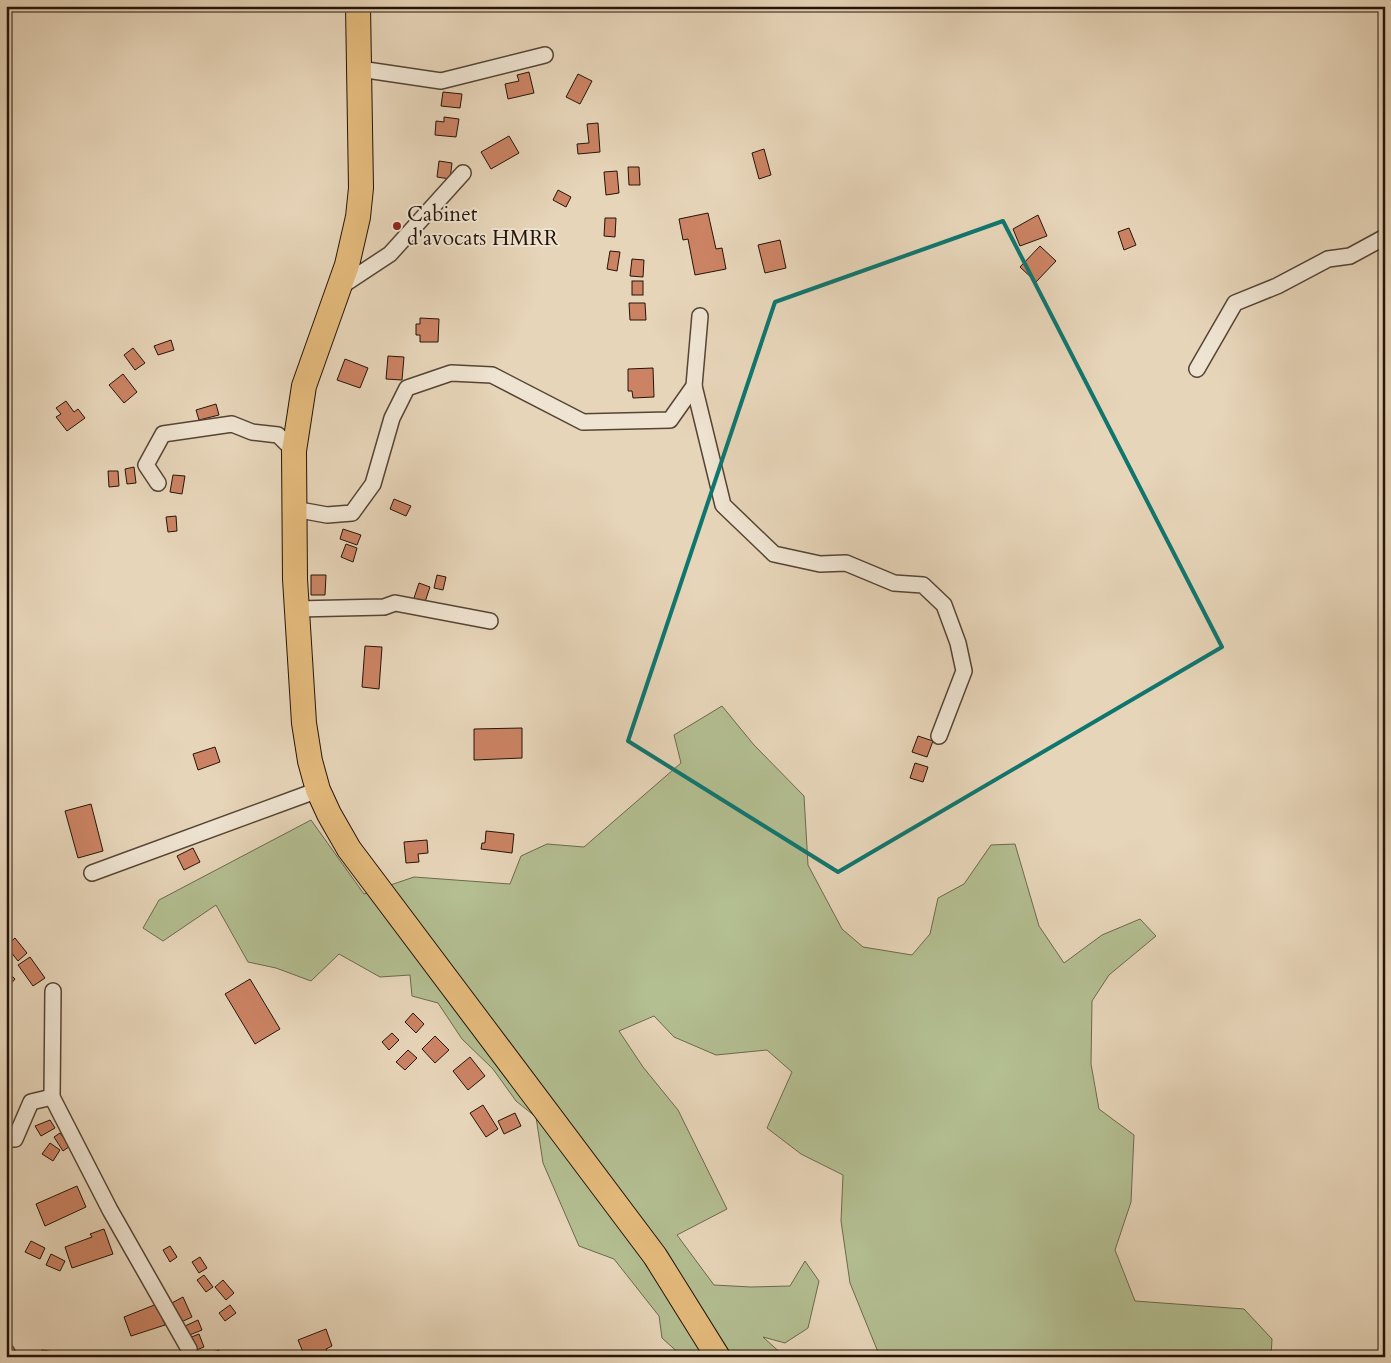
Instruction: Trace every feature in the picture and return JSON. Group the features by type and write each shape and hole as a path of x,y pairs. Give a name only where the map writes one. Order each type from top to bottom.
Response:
{"main road":[{"path":"358,6 361,188 358,217 340,287 304,386 294,451 297,608 304,723 310,762 318,790 349,849 655,1256 718,1357"}],"street":[{"path":"360,69 441,81 545,55"},
{"path":"340,287 390,254 463,173"},
{"path":"1197,369 1235,303 1277,286 1328,258 1350,256 1385,237"},
{"path":"700,316 694,386 723,505 774,554 820,564 846,563 894,583 923,585 944,605 958,643 964,671 939,736"},
{"path":"294,509 327,515 352,513 373,484 392,418 407,388 451,373 492,375 583,422 670,420 694,386"},
{"path":"158,483 146,465 163,434 232,424 252,432 278,435 294,451"},
{"path":"297,608 384,607 395,603 490,621"},
{"path":"92,873 318,790"},
{"path":"53,990 52,1097 110,1210 189,1349 190,1357"},
{"path":"6,1139 15,1139 31,1102 52,1097"},
{"path":"6,1351 9,1357"}],"highlighted area":[{"path":"1003,221 1222,647 838,872 628,741 775,302"}],"green space":[{"path":"722,706 754,745 804,796 808,865 842,929 863,947 912,955 930,934 938,898 964,884 991,845 1015,844 1039,926 1064,963 1102,935 1140,919 1156,936 1109,975 1092,1001 1091,1064 1099,1109 1134,1135 1131,1202 1115,1250 1135,1301 1244,1309 1272,1339 1271,1357 880,1357 850,1283 841,1221 843,1175 801,1154 767,1128 792,1072 767,1050 716,1055 674,1037 654,1016 619,1031 643,1067 678,1110 727,1209 677,1235 714,1285 751,1287 790,1286 805,1261 819,1281 808,1328 785,1343 763,1337 785,1357 683,1357 662,1338 659,1316 614,1259 579,1246 543,1163 536,1117 516,1101 493,1069 462,1039 438,1003 412,996 410,975 380,977 339,954 311,981 276,968 248,962 216,905 163,941 143,928 159,900 311,820 364,894 414,877 510,884 521,856 547,844 584,847 681,763 674,735"}],"building":[{"path":"529,72 534,93 508,99 505,84 519,81 517,75"},
{"path":"578,74 592,81 580,104 566,97"},
{"path":"443,92 462,94 460,108 441,106"},
{"path":"444,117 459,119 456,137 435,135 436,121 444,122"},
{"path":"598,123 600,152 578,154 577,144 589,143 587,124"},
{"path":"509,136 519,153 491,169 481,152"},
{"path":"764,149 771,175 759,179 752,153"},
{"path":"439,161 452,163 450,179 437,177"},
{"path":"628,167 639,167 640,185 629,185"},
{"path":"617,171 619,193 606,195 604,172"},
{"path":"558,190 571,197 566,207 553,200"},
{"path":"708,213 716,249 722,248 726,269 695,275 688,239 683,240 679,219"},
{"path":"1038,215 1047,236 1020,246 1013,229"},
{"path":"605,218 616,218 615,237 604,236"},
{"path":"1129,228 1136,245 1124,250 1118,232"},
{"path":"780,240 786,268 765,273 758,245"},
{"path":"1040,246 1056,261 1036,282 1020,267"},
{"path":"610,251 620,252 617,271 607,269"},
{"path":"632,259 644,260 643,277 630,276"},
{"path":"632,281 643,281 643,295 632,295"},
{"path":"629,303 645,303 646,320 630,320"},
{"path":"420,318 439,319 438,342 420,342 420,335 416,335 416,324 420,324"},
{"path":"171,340 174,350 158,355 154,346"},
{"path":"133,348 145,363 135,370 124,355"},
{"path":"388,356 404,357 402,380 386,379"},
{"path":"345,359 368,368 360,388 337,380"},
{"path":"653,368 654,397 633,398 632,391 628,391 628,369"},
{"path":"123,374 137,392 124,403 109,385"},
{"path":"66,401 74,412 78,409 85,418 67,431 56,417 61,414 56,408"},
{"path":"216,404 219,415 199,420 196,410"},
{"path":"134,467 136,483 127,484 125,469"},
{"path":"108,471 118,471 119,486 109,487"},
{"path":"173,475 185,476 182,494 170,492"},
{"path":"394,499 411,506 406,516 390,509"},
{"path":"176,516 177,531 168,532 166,517"},
{"path":"343,529 361,535 357,545 340,539"},
{"path":"346,544 357,548 353,562 341,557"},
{"path":"311,575 326,575 325,595 311,595"},
{"path":"437,575 446,577 443,590 434,588"},
{"path":"419,583 430,587 424,605 413,601"},
{"path":"365,646 382,647 379,689 362,687"},
{"path":"522,728 522,758 474,760 474,729"},
{"path":"918,736 933,741 927,757 912,752"},
{"path":"215,747 220,762 198,770 193,754"},
{"path":"915,763 928,767 923,782 910,778"},
{"path":"91,804 103,851 78,858 65,811"},
{"path":"486,831 514,834 512,853 481,849 482,843 485,843"},
{"path":"427,840 428,853 418,854 419,862 406,863 404,842"},
{"path":"193,848 200,862 184,870 177,856"},
{"path":"15,938 27,953 18,961 6,946"},
{"path":"30,957 45,978 33,986 18,965"},
{"path":"7,971 15,979 9,986 6,983"},
{"path":"250,979 280,1029 255,1044 225,994"},
{"path":"413,1013 424,1024 416,1033 405,1022"},
{"path":"392,1033 399,1040 389,1050 382,1042"},
{"path":"435,1036 449,1050 435,1063 422,1049"},
{"path":"408,1050 417,1058 405,1070 396,1062"},
{"path":"470,1057 485,1076 468,1090 453,1071"},
{"path":"483,1105 498,1129 486,1137 470,1113"},
{"path":"515,1113 521,1126 504,1134 498,1121"},
{"path":"50,1120 55,1128 41,1136 35,1126"},
{"path":"6,1121 16,1125 11,1136 6,1135"},
{"path":"60,1133 70,1146 63,1151 54,1137"},
{"path":"50,1143 60,1150 53,1161 42,1154"},
{"path":"77,1186 86,1207 45,1226 36,1204"},
{"path":"104,1229 113,1254 72,1268 65,1247 92,1237 90,1234"},
{"path":"31,1241 45,1248 40,1259 25,1252"},
{"path":"170,1246 177,1257 170,1262 163,1250"},
{"path":"51,1254 65,1261 60,1271 46,1265"},
{"path":"200,1257 207,1268 199,1273 192,1262"},
{"path":"204,1275 213,1287 206,1292 197,1280"},
{"path":"223,1280 234,1293 226,1300 215,1287"},
{"path":"183,1297 192,1317 179,1323 170,1304"},
{"path":"157,1304 165,1325 131,1336 124,1317"},
{"path":"230,1305 236,1313 225,1321 219,1313"},
{"path":"198,1320 202,1330 187,1336 183,1327"},
{"path":"326,1329 332,1346 326,1349 329,1357 308,1357 306,1351 303,1352 298,1340"},
{"path":"199,1334 204,1347 194,1351 189,1338"},
{"path":"42,1350 54,1352 53,1357 41,1357"},
{"path":"219,1350 221,1357 204,1357 203,1355"}],"place":[{"name":"Cabinet d'avocats HMRR","path":"397,226"}]}
